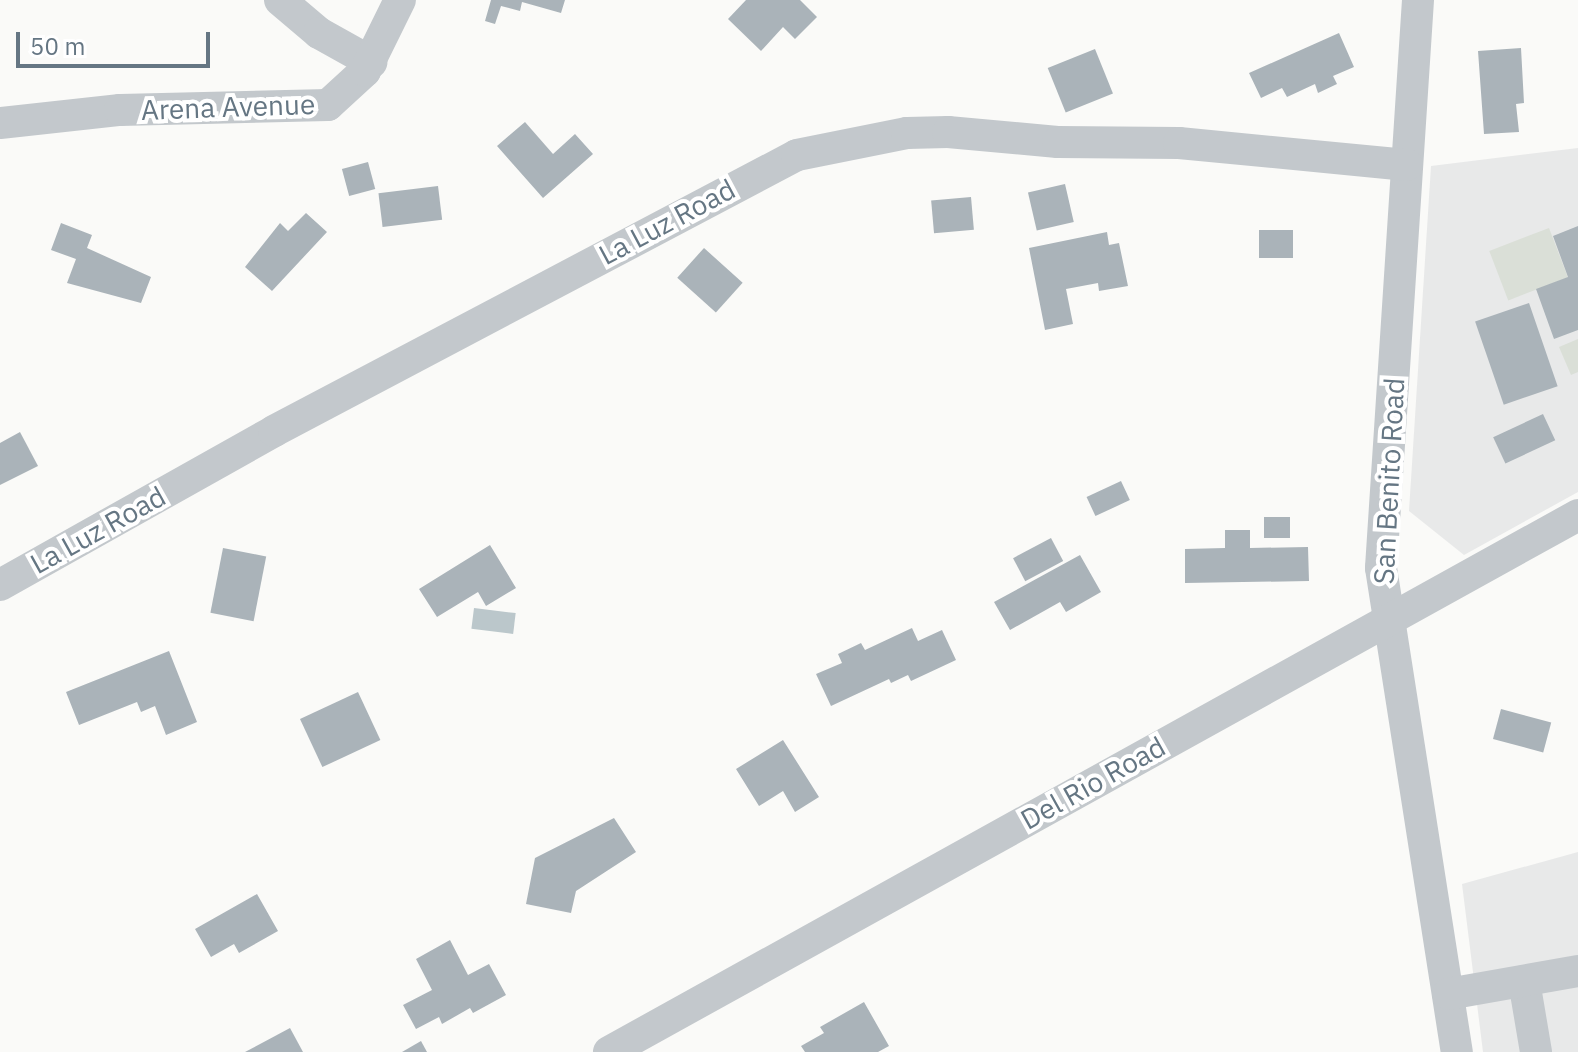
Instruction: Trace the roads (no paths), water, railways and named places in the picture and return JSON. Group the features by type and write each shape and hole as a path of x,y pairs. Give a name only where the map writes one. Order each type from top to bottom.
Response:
{"street":[{"path":"280,0 319,33 371,62"},
{"name":"Arena Avenue","path":"0,123 120,110 328,105 371,62 400,0"},
{"name":"San Benito Road","path":"1418,0 1381,568 1385,622 1457,1052"},
{"name":"La Luz Road","path":"0,585 274,431 797,155 907,133 948,132 1058,142 1179,143 1407,165"},
{"name":"Del Rio Road","path":"609,1052 1578,515"},
{"path":"1448,994 1578,971"},
{"path":"1524,981 1536,1052"}]}
